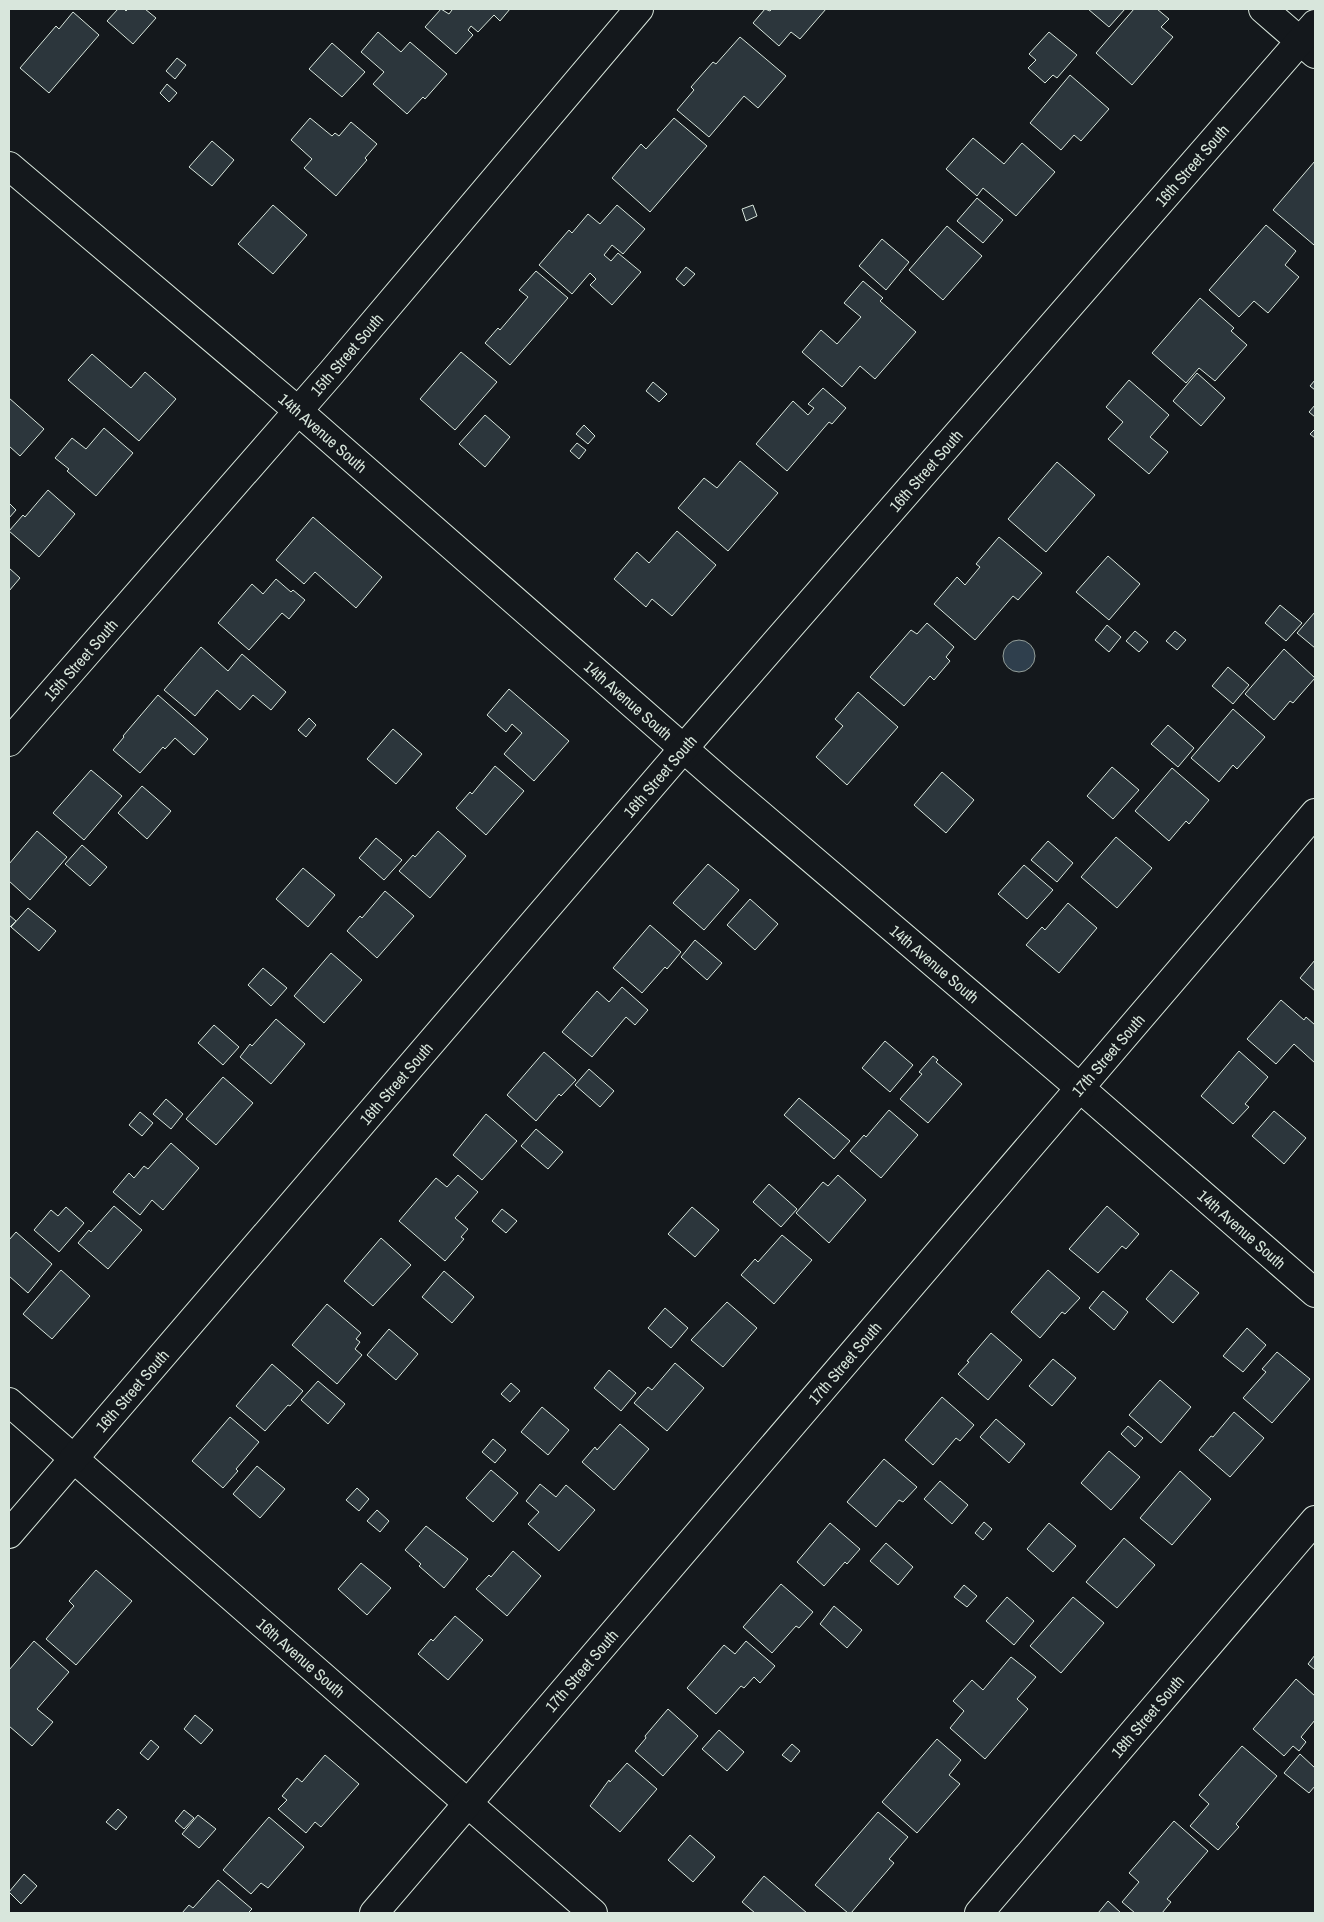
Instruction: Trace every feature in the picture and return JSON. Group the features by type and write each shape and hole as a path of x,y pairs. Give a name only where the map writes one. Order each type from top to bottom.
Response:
{"street":[{"name":"15th Street South","path":"9,742 332,372 639,9"},
{"path":"1263,9 1310,40"},
{"name":"16th Street South","path":"9,1534 683,749 1310,40"},
{"name":"14th Avenue South","path":"9,166 297,410 683,749 1080,1088 1315,1293"},
{"name":"17th Street South","path":"374,1913 469,1805 1315,813"},
{"name":"16th Avenue South","path":"9,1402 593,1913"},
{"name":"18th Street South","path":"979,1913 1315,1520"}],"water":[{"path":"1019,640 1025,641 1030,645 1034,650 1034,662 1030,667 1025,671 1019,672 1013,671 1008,667 1004,662 1003,656 1004,650 1008,645 1013,641"}],"building":[{"path":"118,9 126,11 128,9 145,9 156,18 133,44 107,21"},
{"path":"441,9 449,14 451,9 510,9 500,21 494,15 478,32 471,26 468,30 473,35 456,54 425,27"},
{"path":"765,9 770,11 772,9 826,9 800,39 791,32 779,46 753,23"},
{"path":"1088,9 1125,9 1109,27"},
{"path":"1134,9 1157,9 1169,19 1161,27 1173,37 1132,85 1096,53"},
{"path":"73,12 99,35 49,93 20,68 56,26 59,29"},
{"path":"378,32 401,52 410,42 447,74 425,99 423,97 407,114 373,84 384,72 361,52"},
{"path":"1049,32 1077,55 1057,78 1053,75 1045,83 1028,68 1036,60 1029,54"},
{"path":"740,37 786,76 758,108 744,96 709,137 677,110 694,90 691,87 713,62 716,64"},
{"path":"332,43 365,72 342,97 309,69"},
{"path":"177,58 186,65 175,79 166,71"},
{"path":"1070,75 1109,109 1081,141 1074,135 1061,150 1030,123"},
{"path":"167,84 177,93 169,102 160,93"},
{"path":"310,118 332,136 335,133 339,136 351,122 377,144 365,158 367,160 336,196 304,168 312,159 291,140"},
{"path":"674,118 707,146 650,212 612,178 641,144 646,149"},
{"path":"973,138 1004,164 1022,143 1055,172 1016,216 983,188 977,196 946,169"},
{"path":"212,141 234,160 212,186 189,167"},
{"path":"1315,161 1315,244 1314,245 1273,210"},
{"path":"977,198 1003,220 983,243 957,221"},
{"path":"273,205 307,235 273,274 238,244"},
{"path":"617,205 645,229 623,254 612,245 604,255 611,261 618,253 641,272 612,305 590,285 596,279 590,273 572,294 539,265 569,230 572,233 588,214 600,224"},
{"path":"753,205 757,216 746,221 742,209"},
{"path":"1266,225 1296,251 1285,265 1299,277 1268,313 1254,301 1239,317 1209,290"},
{"path":"947,226 982,256 943,300 909,270"},
{"path":"882,239 909,262 886,290 859,266"},
{"path":"686,267 695,274 684,286 676,279"},
{"path":"536,271 568,298 510,365 485,343 498,328 500,330 528,297 519,290"},
{"path":"863,281 883,298 880,301 916,332 875,379 860,366 842,387 802,352 821,330 837,344 861,317 844,303"},
{"path":"1200,298 1234,328 1231,331 1247,345 1215,381 1199,368 1186,383 1152,353"},
{"path":"461,352 497,382 455,430 420,399"},
{"path":"92,354 131,388 145,372 176,399 139,441 68,380"},
{"path":"1197,373 1225,398 1201,426 1173,401"},
{"path":"1129,380 1169,415 1150,437 1168,452 1149,474 1108,439 1123,422 1106,407"},
{"path":"1315,380 1315,390 1310,386"},
{"path":"653,382 667,394 659,402 646,391"},
{"path":"823,388 846,408 832,424 829,422 787,471 756,444 793,401 808,415 814,408 808,404"},
{"path":"9,398 44,429 20,456 9,446"},
{"path":"1315,405 1315,417 1309,412"},
{"path":"485,415 510,437 485,467 459,444"},
{"path":"584,425 595,436 588,444 576,434"},
{"path":"104,428 133,453 96,496 55,458 72,438 86,449"},
{"path":"1315,429 1315,438 1310,434"},
{"path":"577,443 586,450 579,459 570,451"},
{"path":"740,461 778,493 728,551 678,508 704,478 717,488"},
{"path":"1057,462 1095,495 1046,552 1008,519"},
{"path":"48,490 75,514 39,557 9,531 23,515 25,517"},
{"path":"9,503 16,510 9,518"},
{"path":"313,517 382,577 356,608 315,572 304,584 276,560"},
{"path":"677,531 716,565 672,616 652,599 646,607 614,579 637,552 649,563"},
{"path":"999,537 1042,573 1018,600 1013,596 975,640 934,604 957,577 965,585 980,567 976,564"},
{"path":"1108,556 1140,584 1109,620 1076,592"},
{"path":"9,568 20,578 9,591"},
{"path":"276,579 291,592 293,590 305,600 289,619 282,613 249,650 218,623 252,584 263,594"},
{"path":"1280,605 1302,623 1286,641 1265,623"},
{"path":"1315,612 1315,648 1297,633"},
{"path":"927,623 954,647 946,657 950,661 934,680 930,676 904,706 870,677 911,630 917,634"},
{"path":"1107,625 1121,637 1109,652 1095,640"},
{"path":"1135,631 1148,642 1139,652 1126,641"},
{"path":"1175,631 1186,640 1177,650 1166,641"},
{"path":"201,647 228,671 242,654 286,692 271,710 253,695 240,710 217,690 195,716 164,690"},
{"path":"1284,649 1315,678 1293,703 1290,701 1274,720 1245,694"},
{"path":"1228,667 1249,685 1233,704 1212,686"},
{"path":"509,689 569,741 534,781 504,754 522,733 512,724 506,732 487,715"},
{"path":"858,692 898,727 847,785 816,757 843,726 835,719"},
{"path":"158,695 208,739 194,755 175,738 165,749 163,747 140,773 113,750"},
{"path":"1233,709 1265,737 1237,769 1233,765 1219,782 1191,758"},
{"path":"309,718 316,725 306,737 298,730"},
{"path":"1168,725 1194,748 1178,767 1151,744"},
{"path":"393,729 422,754 396,784 367,759"},
{"path":"495,766 524,791 486,835 456,808 470,792 472,794"},
{"path":"1112,767 1139,790 1113,819 1087,796"},
{"path":"1172,768 1209,800 1189,824 1186,821 1169,841 1135,811"},
{"path":"91,770 122,796 84,840 53,813"},
{"path":"942,772 974,800 946,833 914,805"},
{"path":"142,786 171,811 147,839 118,813"},
{"path":"37,831 67,857 30,900 9,881 9,864"},
{"path":"438,831 466,856 430,898 399,871 413,855 415,857"},
{"path":"1116,837 1152,868 1117,908 1081,877"},
{"path":"376,838 402,860 384,880 359,858"},
{"path":"1048,841 1073,863 1057,882 1031,860"},
{"path":"82,845 107,867 90,886 65,864"},
{"path":"708,864 739,890 704,930 673,903"},
{"path":"1024,865 1053,890 1027,919 998,894"},
{"path":"303,868 335,895 308,927 276,899"},
{"path":"385,891 414,916 377,958 347,931 360,916 362,918"},
{"path":"750,899 778,924 755,950 727,925"},
{"path":"1068,903 1097,928 1059,973 1026,945 1042,927 1045,930"},
{"path":"28,908 56,931 39,951 11,927"},
{"path":"9,915 16,921 9,928"},
{"path":"650,925 681,952 667,969 665,967 642,993 613,968"},
{"path":"695,940 722,963 707,980 681,957"},
{"path":"331,953 362,980 324,1023 294,996"},
{"path":"1315,960 1315,991 1300,978"},
{"path":"263,968 287,988 271,1006 248,985"},
{"path":"622,987 648,1010 635,1025 626,1017 592,1057 562,1032 597,991 609,1002"},
{"path":"1281,1000 1304,1020 1306,1017 1315,1025 1315,1063 1294,1044 1276,1064 1247,1039"},
{"path":"276,1019 305,1044 271,1084 240,1057 250,1044 252,1046"},
{"path":"214,1025 239,1047 223,1065 198,1043"},
{"path":"885,1041 913,1065 890,1092 862,1068"},
{"path":"1239,1051 1268,1077 1245,1104 1249,1107 1233,1124 1201,1096"},
{"path":"544,1052 576,1080 561,1096 559,1094 536,1121 507,1095"},
{"path":"933,1056 938,1060 936,1062 962,1084 928,1123 900,1099 922,1074 919,1072"},
{"path":"589,1069 614,1091 600,1107 575,1085"},
{"path":"223,1077 253,1103 216,1145 186,1119"},
{"path":"799,1098 850,1141 834,1159 784,1115"},
{"path":"166,1099 183,1114 171,1129 153,1114"},
{"path":"889,1110 918,1135 881,1178 850,1151 864,1135 866,1137"},
{"path":"1274,1111 1306,1138 1284,1164 1252,1136"},
{"path":"140,1112 153,1123 142,1136 129,1125"},
{"path":"486,1114 517,1141 482,1180 453,1155"},
{"path":"536,1129 563,1152 548,1169 521,1146"},
{"path":"171,1143 199,1168 163,1210 152,1200 140,1215 113,1192 129,1173 134,1178 144,1166 148,1169"},
{"path":"458,1175 478,1192 455,1218 468,1229 461,1237 464,1239 445,1261 399,1221 436,1178 447,1187"},
{"path":"838,1175 866,1200 829,1243 796,1213 823,1182 828,1186"},
{"path":"769,1184 797,1209 781,1227 753,1202"},
{"path":"114,1206 142,1230 108,1269 78,1243 89,1230 91,1232"},
{"path":"1107,1206 1139,1234 1126,1249 1122,1246 1098,1273 1069,1249"},
{"path":"66,1207 84,1223 59,1252 34,1230 51,1210 58,1216"},
{"path":"692,1207 719,1230 695,1257 668,1234"},
{"path":"502,1209 517,1221 506,1233 492,1221"},
{"path":"16,1232 52,1264 28,1293 9,1276 9,1240"},
{"path":"782,1235 812,1260 774,1304 741,1275 755,1259 758,1262"},
{"path":"381,1238 411,1265 373,1306 344,1281"},
{"path":"61,1270 90,1296 52,1339 23,1314"},
{"path":"1048,1270 1080,1298 1065,1314 1062,1312 1040,1338 1011,1312"},
{"path":"1171,1270 1199,1293 1173,1323 1146,1299"},
{"path":"444,1271 474,1297 452,1323 422,1297"},
{"path":"1103,1291 1128,1312 1114,1330 1089,1308"},
{"path":"727,1302 757,1328 723,1367 691,1340"},
{"path":"327,1304 361,1333 356,1339 360,1342 355,1349 362,1355 337,1384 292,1345"},
{"path":"665,1308 688,1328 671,1348 648,1328"},
{"path":"1247,1328 1266,1345 1243,1372 1223,1356"},
{"path":"389,1329 418,1354 396,1380 367,1355"},
{"path":"991,1333 1022,1360 988,1400 958,1374"},
{"path":"1277,1352 1310,1379 1272,1423 1243,1398 1266,1372 1262,1369"},
{"path":"1053,1359 1076,1378 1052,1406 1029,1386"},
{"path":"675,1363 704,1388 667,1431 634,1403 648,1387 652,1390"},
{"path":"272,1364 303,1391 265,1431 236,1406"},
{"path":"609,1370 636,1393 621,1411 594,1388"},
{"path":"1160,1380 1191,1407 1161,1443 1129,1415"},
{"path":"318,1381 345,1404 328,1424 301,1400"},
{"path":"511,1383 520,1391 510,1402 501,1394"},
{"path":"942,1397 974,1425 960,1441 956,1438 933,1465 905,1440"},
{"path":"542,1407 569,1430 548,1455 521,1432"},
{"path":"1234,1412 1264,1438 1230,1477 1199,1450"},
{"path":"230,1417 259,1442 223,1488 192,1461"},
{"path":"996,1419 1025,1444 1009,1463 980,1437"},
{"path":"620,1424 649,1449 614,1490 582,1462 595,1447 597,1450"},
{"path":"1128,1426 1143,1438 1135,1447 1121,1434"},
{"path":"493,1439 506,1450 495,1463 482,1452"},
{"path":"1109,1451 1140,1477 1111,1510 1081,1483"},
{"path":"884,1459 917,1487 903,1502 899,1500 876,1527 847,1502"},
{"path":"257,1466 285,1489 260,1518 233,1494"},
{"path":"491,1470 518,1493 493,1522 466,1498"},
{"path":"1180,1471 1211,1499 1172,1545 1140,1518"},
{"path":"940,1481 968,1505 952,1524 924,1499"},
{"path":"540,1484 556,1497 566,1485 595,1510 559,1551 528,1524 539,1512 526,1501"},
{"path":"357,1488 369,1499 359,1511 346,1500"},
{"path":"377,1510 389,1521 380,1532 367,1521"},
{"path":"984,1522 992,1529 983,1540 975,1533"},
{"path":"830,1523 860,1549 847,1564 845,1562 824,1586 797,1562"},
{"path":"1049,1523 1076,1546 1053,1572 1027,1549"},
{"path":"426,1526 468,1559 444,1588 419,1566 421,1564 405,1550"},
{"path":"1124,1538 1155,1565 1117,1608 1086,1582"},
{"path":"886,1543 913,1567 898,1585 870,1561"},
{"path":"513,1551 541,1576 507,1616 476,1589 489,1575 491,1577"},
{"path":"361,1563 391,1588 367,1615 338,1589"},
{"path":"96,1570 132,1601 76,1665 46,1639 74,1606 69,1601"},
{"path":"781,1584 813,1612 799,1628 796,1626 772,1653 743,1627"},
{"path":"964,1585 977,1596 967,1607 954,1597"},
{"path":"1007,1597 1034,1621 1014,1645 986,1621"},
{"path":"1073,1597 1104,1623 1061,1673 1030,1646"},
{"path":"834,1606 862,1630 847,1648 820,1624"},
{"path":"455,1616 483,1640 448,1680 418,1654 431,1639 433,1641"},
{"path":"34,1641 69,1672 37,1709 53,1722 32,1746 9,1726 9,1670"},
{"path":"746,1641 775,1666 760,1683 754,1677 744,1688 741,1686 716,1714 687,1688 724,1645 735,1654"},
{"path":"1315,1655 1315,1670 1308,1664"},
{"path":"1011,1657 1036,1677 1017,1699 1028,1709 985,1759 950,1728 964,1711 953,1701 972,1680 983,1690"},
{"path":"1296,1679 1315,1696 1315,1720 1301,1737 1306,1742 1299,1751 1293,1746 1284,1756 1253,1729"},
{"path":"668,1709 698,1736 663,1776 635,1751"},
{"path":"195,1715 213,1730 201,1744 184,1729"},
{"path":"719,1730 744,1752 727,1771 702,1749"},
{"path":"937,1739 961,1760 949,1775 960,1784 917,1833 882,1802"},
{"path":"151,1740 159,1747 148,1760 140,1753"},
{"path":"792,1744 800,1751 791,1762 782,1755"},
{"path":"1242,1746 1277,1776 1236,1824 1239,1827 1218,1850 1190,1826 1209,1804 1199,1795"},
{"path":"1300,1754 1315,1768 1315,1786 1309,1793 1284,1773"},
{"path":"325,1755 359,1784 321,1827 315,1822 306,1833 278,1809 287,1800 282,1796 297,1778 302,1782"},
{"path":"627,1763 657,1789 620,1832 590,1806 609,1780 610,1782"},
{"path":"118,1809 127,1817 116,1830 106,1822"},
{"path":"184,1810 194,1818 184,1829 175,1821"},
{"path":"878,1812 908,1837 889,1859 894,1863 851,1913 848,1913 815,1885"},
{"path":"198,1815 216,1829 199,1848 182,1834"},
{"path":"269,1817 304,1847 268,1888 261,1883 251,1894 223,1870"},
{"path":"1174,1821 1208,1851 1167,1899 1171,1902 1162,1913 1135,1913 1122,1902 1139,1882 1129,1873"},
{"path":"690,1835 715,1857 693,1882 668,1860"},
{"path":"24,1874 37,1886 21,1904 9,1892"},
{"path":"764,1876 807,1913 755,1913 742,1902"},
{"path":"218,1880 252,1909 248,1913 182,1913 189,1905 193,1908"},
{"path":"1108,1901 1121,1913 1098,1913"}]}
